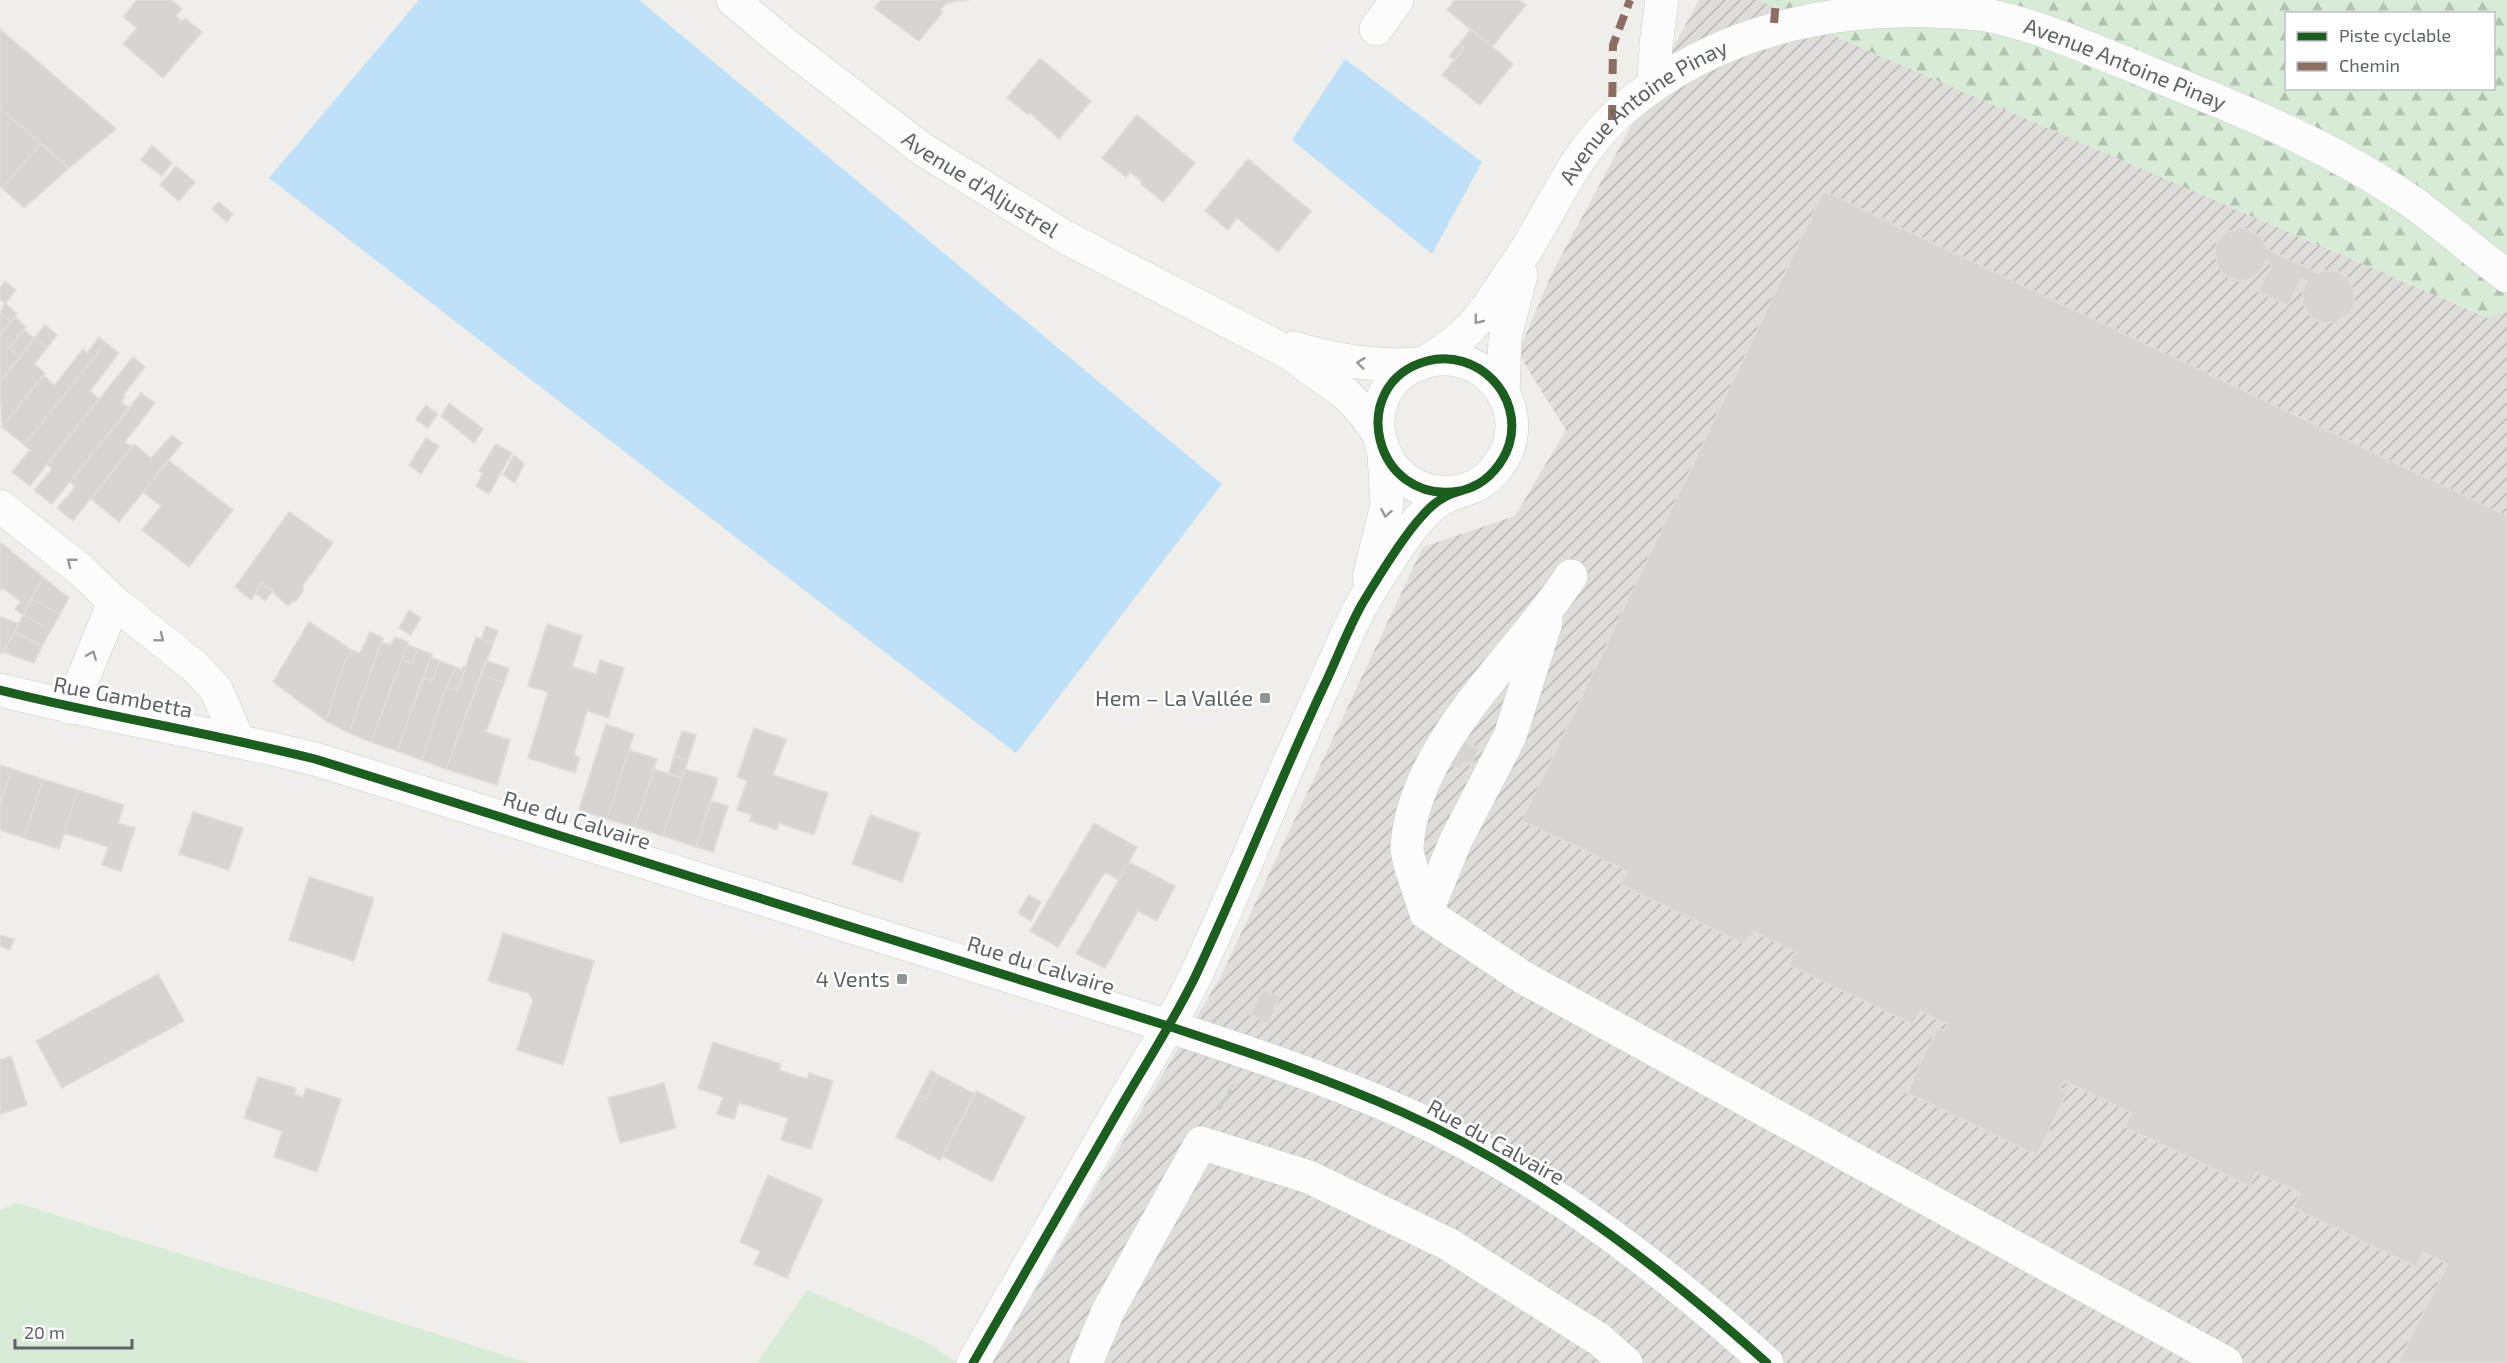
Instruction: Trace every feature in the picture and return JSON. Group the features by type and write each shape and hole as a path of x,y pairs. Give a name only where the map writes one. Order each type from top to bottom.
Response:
{"street":[{"name":"Avenue d'Aljustrel","path":"733,0 790,48 922,149 1065,237 1289,353 1346,394 1363,412 1381,444"},
{"path":"1376,29 1397,0"},
{"path":"1654,85 1662,0"},
{"name":"Avenue Antoine Pinay","path":"1361,606 1387,505 1379,412 1387,392 1400,375 1454,343 1472,327 1490,305 1534,237 1571,169 1591,142 1620,112 1654,85 1690,62 1731,40 1774,23 1818,12 1902,5 1949,8 1988,15 2035,28 2211,97 2307,141 2414,204 2507,276"},
{"name":"Avenue Antoine Pinay","path":"1503,394 1505,336 1516,291 1534,237"},
{"name":"Avenue d'Aljustrel","path":"1250,332 1296,349 1357,364 1390,366 1424,362"},
{"name":"Avenue Antoine Pinay","path":"1361,606 1420,518 1446,496 1481,482 1490,475 1504,458 1508,447 1512,425 1511,414 1503,394 1490,376 1472,364 1451,358 1424,362"},
{"name":"Avenue Antoine Pinay","path":"1381,444 1397,473 1416,486 1438,492 1460,491"},
{"path":"0,506 82,570 114,602 194,666 216,689 238,740"},
{"path":"1571,576 1551,606 1456,723 1417,797 1407,849 1426,913 1524,978 2226,1363"},
{"path":"71,708 114,602"},
{"path":"973,1363 1191,985 1361,606"},
{"path":"1426,913 1456,840 1510,736 1551,606"},
{"name":"Rue Gambetta","path":"0,690 71,708 238,740"},
{"name":"Rue du Calvaire","path":"238,740 315,759 1168,1026 1306,1072 1403,1112 1472,1147 1536,1184 1610,1233 1663,1274 1767,1363"},
{"path":"1086,1363 1108,1311 1201,1143 1309,1177 1448,1244 1600,1340 1626,1363"}],"path":[{"path":"1201,1143 1251,1053"}],"shaded area":[{"path":"1699,0 1759,0 1848,42 2488,318 2507,311 2507,1363 992,1363 1221,976 1423,547 1515,516 1566,430 1518,353 1552,273"}],"green space":[{"path":"1759,0 2507,0 2507,311 2488,318 1848,42"},
{"path":"17,1203 529,1363 0,1363 0,1210"},
{"path":"807,1290 927,1342 957,1363 757,1363"}],"water":[{"path":"419,0 639,0 1222,484 1016,753 269,178"},
{"path":"1345,59 1482,162 1432,254 1292,140"}],"building":[{"path":"137,0 172,0 182,9 176,16 182,21 185,18 202,32 163,78 123,44 137,28 123,17"},
{"path":"881,0 969,0 946,3 940,10 943,12 919,41 874,8"},
{"path":"1455,0 1519,0 1526,5 1492,47 1447,10"},
{"path":"0,29 116,129 69,168 0,108"},
{"path":"1471,29 1513,64 1480,105 1442,75 1464,48 1459,44"},
{"path":"1459,44 1464,48 1454,60 1449,56"},
{"path":"1040,58 1091,101 1059,139 1030,113 1028,115 1007,98"},
{"path":"0,108 41,143 2,188 0,186"},
{"path":"1137,115 1195,163 1163,202 1130,172 1126,177 1102,158"},
{"path":"41,143 69,168 24,208 2,188"},
{"path":"152,145 172,163 162,176 141,160"},
{"path":"1248,159 1311,211 1278,252 1237,218 1228,230 1205,211"},
{"path":"176,166 195,182 179,201 160,185"},
{"path":"1824,191 2507,516 2507,1363 2398,1363 2448,1264 2423,1252 2416,1267 2293,1208 2300,1193 2256,1172 2249,1186 2125,1127 2132,1113 2064,1081 2060,1088 2067,1092 2037,1155 1907,1093 1937,1028 1944,1031 1947,1024 1920,1011 1913,1024 1789,965 1796,952 1752,931 1745,944 1621,885 1628,871 1522,821"},
{"path":"219,202 233,214 227,222 212,209"},
{"path":"2244,228 2260,236 2267,249 2317,273 2329,270 2339,272 2347,278 2354,291 2354,305 2350,313 2335,322 2323,323 2312,318 2303,304 2303,292 2307,281 2301,278 2288,306 2258,292 2272,265 2266,261 2261,271 2248,280 2237,281 2225,276 2217,266 2215,248 2226,232"},
{"path":"5,281 16,290 5,303 0,300 0,288"},
{"path":"5,303 17,314 11,322 0,313"},
{"path":"0,313 11,322 0,335"},
{"path":"15,317 26,327 9,348 20,357 0,382 0,335"},
{"path":"45,325 57,335 47,348 34,338"},
{"path":"24,330 34,338 20,357 9,348"},
{"path":"99,337 106,343 24,445 2,427 43,375 55,385 83,349 87,353"},
{"path":"34,338 47,348 34,364 45,373 2,427 0,382"},
{"path":"106,343 119,353 90,391 99,399 30,486 12,472 30,450 24,445"},
{"path":"133,357 145,367 123,395 125,397 121,402 130,408 52,504 34,490 52,469 47,464"},
{"path":"141,393 155,403 125,442 132,447 73,521 57,508 75,487 70,482"},
{"path":"449,403 483,429 474,443 441,416"},
{"path":"426,405 438,414 428,428 416,419"},
{"path":"172,435 182,443 119,522 91,499 134,444 151,458"},
{"path":"426,438 439,446 421,474 409,465"},
{"path":"496,444 512,453 489,494 476,486 483,473 479,471"},
{"path":"514,455 524,464 515,483 503,475"},
{"path":"168,460 233,510 189,567 142,530 161,506 143,492"},
{"path":"289,512 333,543 303,585 303,591 296,601 291,602 288,606 262,583 251,600 235,587"},
{"path":"0,542 43,577 23,615 15,609 21,602 3,588 0,591"},
{"path":"43,577 69,598 60,614 31,599"},
{"path":"262,583 273,591 265,601 255,593"},
{"path":"31,599 60,614 51,630 23,615"},
{"path":"409,610 421,618 411,635 399,628"},
{"path":"23,615 51,630 42,646 14,632"},
{"path":"0,617 19,624 3,653 0,653"},
{"path":"309,622 352,650 344,663 326,721 273,682"},
{"path":"547,624 582,636 572,667 596,674 600,660 624,668 608,718 587,711 574,755 580,757 575,773 528,758 548,692 528,686"},
{"path":"486,626 498,631 493,644 481,639"},
{"path":"14,632 42,646 34,663 3,652"},
{"path":"370,632 383,638 349,733 326,721 344,663 352,650 360,653"},
{"path":"395,637 408,642 371,742 349,733 381,642 390,645"},
{"path":"476,637 493,644 446,769 422,760 446,687 457,691"},
{"path":"407,644 418,649 412,664 402,659"},
{"path":"418,649 432,654 397,751 371,742 402,659 412,664"},
{"path":"431,657 440,661 432,681 423,677"},
{"path":"486,660 509,669 504,683 481,674"},
{"path":"440,661 456,667 446,687 422,760 397,751 423,677 432,681"},
{"path":"463,666 466,668 457,691 446,687 456,667 462,670"},
{"path":"481,674 504,683 486,732 510,740 497,785 446,769"},
{"path":"606,724 634,734 607,819 579,810"},
{"path":"754,728 786,739 773,775 828,793 814,835 779,823 777,830 750,821 752,815 737,810 747,781 737,777"},
{"path":"682,731 696,735 688,760 674,755"},
{"path":"1461,740 1479,748 1471,765 1464,762 1460,769 1449,764"},
{"path":"629,750 657,759 635,827 607,819"},
{"path":"674,755 688,760 682,778 669,773"},
{"path":"0,765 12,769 0,804"},
{"path":"12,769 43,779 24,838 0,830 0,804"},
{"path":"654,769 682,778 663,836 635,827"},
{"path":"685,769 718,778 696,847 663,836"},
{"path":"43,779 78,790 59,849 24,838"},
{"path":"78,790 124,805 118,823 135,828 121,871 102,865 108,847 64,833"},
{"path":"711,801 728,806 713,852 696,847"},
{"path":"193,812 243,828 229,870 179,854"},
{"path":"870,815 920,833 902,882 852,864"},
{"path":"1094,823 1137,847 1119,880 1105,872 1058,947 1030,931"},
{"path":"1129,862 1175,886 1157,921 1138,911 1105,968 1076,954"},
{"path":"309,877 374,898 354,961 289,940"},
{"path":"1029,895 1041,902 1031,921 1018,913"},
{"path":"503,933 594,961 563,1065 517,1050 533,1000 528,993 488,981"},
{"path":"0,935 14,939 10,950 0,946"},
{"path":"158,974 184,1021 62,1088 36,1041"},
{"path":"1262,989 1280,997 1268,1024 1250,1015"},
{"path":"713,1042 781,1064 779,1070 807,1079 809,1073 833,1081 811,1149 781,1140 788,1118 739,1103 734,1119 717,1114 723,1097 698,1089"},
{"path":"11,1056 27,1105 0,1114 0,1060"},
{"path":"931,1070 938,1075 926,1099 918,1095"},
{"path":"938,1075 975,1094 940,1160 896,1137 918,1095 926,1099"},
{"path":"258,1077 296,1088 294,1094 303,1097 306,1088 341,1099 317,1172 274,1157 282,1131 244,1118"},
{"path":"664,1083 676,1128 620,1143 608,1098"},
{"path":"976,1091 1025,1117 992,1182 942,1156"},
{"path":"768,1175 823,1199 787,1278 754,1264 760,1251 740,1242"}],"marked path":[{"path":"1612,120 1613,45 1630,0"},
{"path":"1774,23 1776,0"}],"cycle path":[{"path":"973,1363 1195,977 1306,724 1362,604 1399,545 1425,512 1451,494 1472,487 1484,480 1495,470 1506,452 1512,427 1510,409 1503,393 1492,379 1479,369 1463,362 1445,359 1427,361 1401,374 1385,393 1378,416 1380,440 1390,462 1407,480 1430,491 1460,491"},
{"path":"0,690 315,759 1168,1026 1315,1077 1402,1112 1452,1136 1548,1192 1639,1256 1767,1363"}],"place":[{"name":"Hem – La Vallée","path":"1265,698"},
{"name":"4 Vents","path":"902,979"}]}
